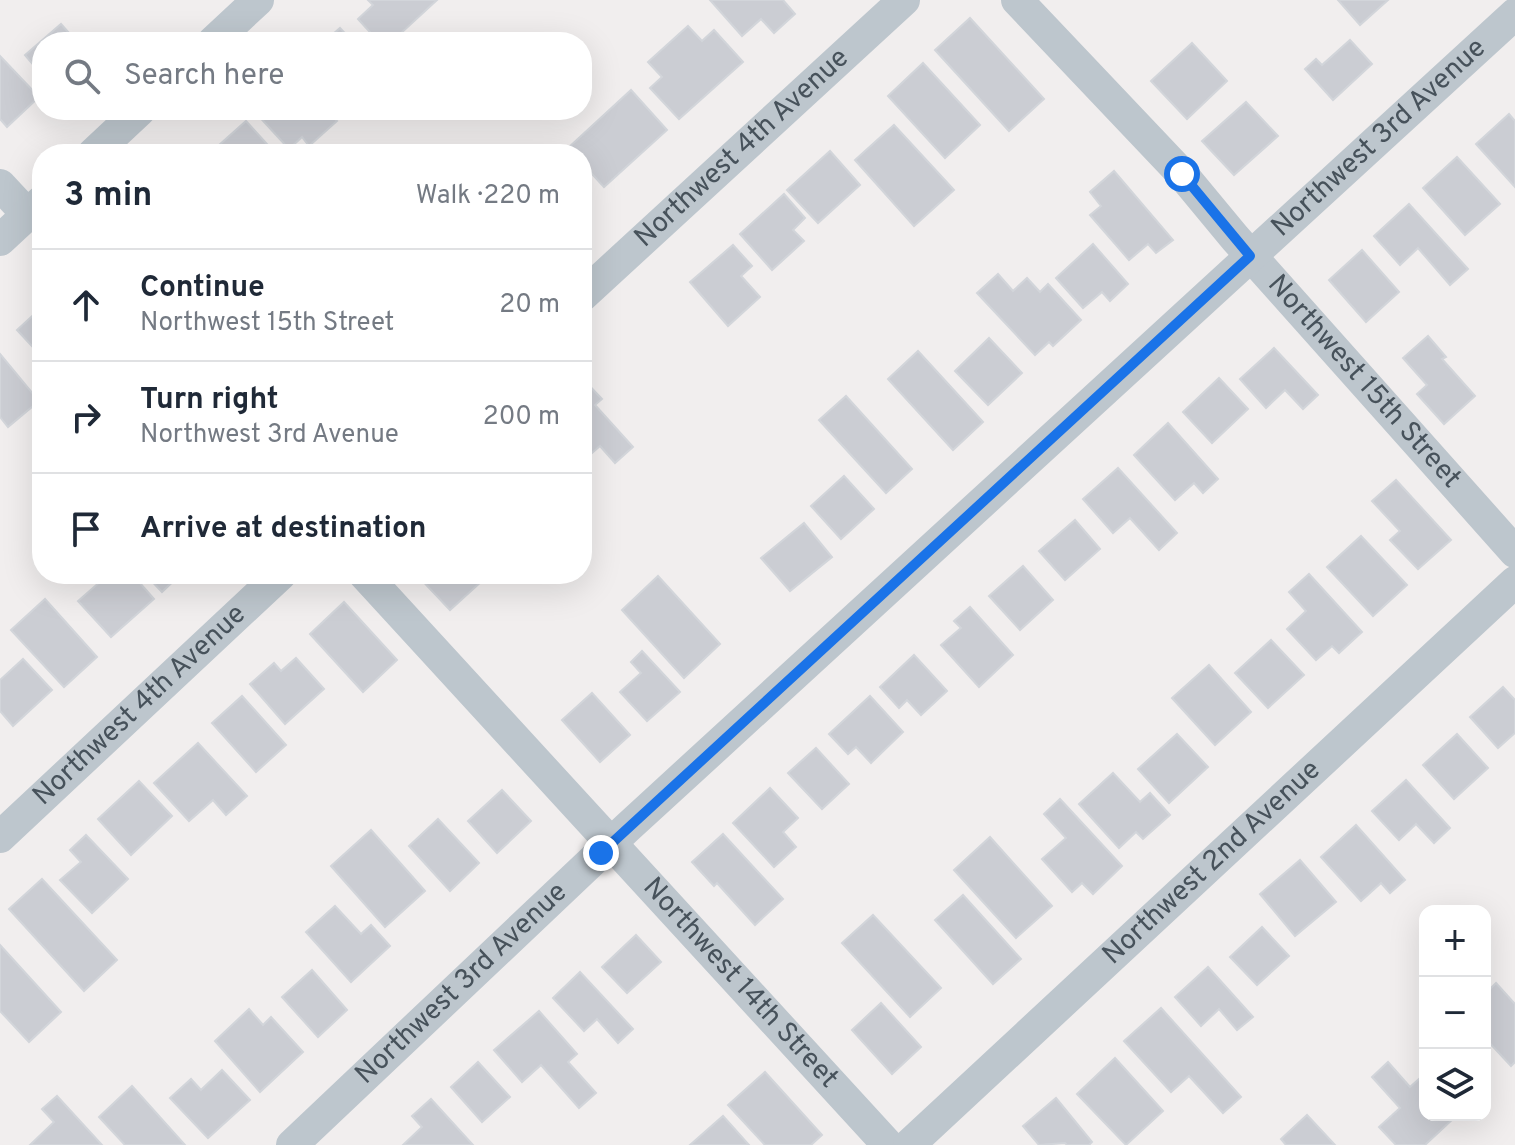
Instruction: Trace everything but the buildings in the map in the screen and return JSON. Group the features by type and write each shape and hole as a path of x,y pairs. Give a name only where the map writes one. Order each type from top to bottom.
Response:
{"street":[{"path":"224,32 258,0"},
{"name":"Northwest 4th Avenue","path":"592,287 904,0"},
{"name":"Northwest 15th Street","path":"1017,0 1182,174 1250,256 1515,552"},
{"name":"Northwest 3rd Avenue","path":"292,1145 610,844 1515,14"},
{"path":"104,144 129,120"},
{"path":"0,185 32,206"},
{"path":"0,240 32,211"},
{"name":"Northwest 2nd Avenue","path":"909,1145 1515,582"},
{"name":"Northwest 4th Avenue","path":"0,837 270,584"},
{"name":"Northwest 14th Street","path":"373,584 888,1145"}],"route":[{"path":"601,853 1250,256 1182,174"}]}
